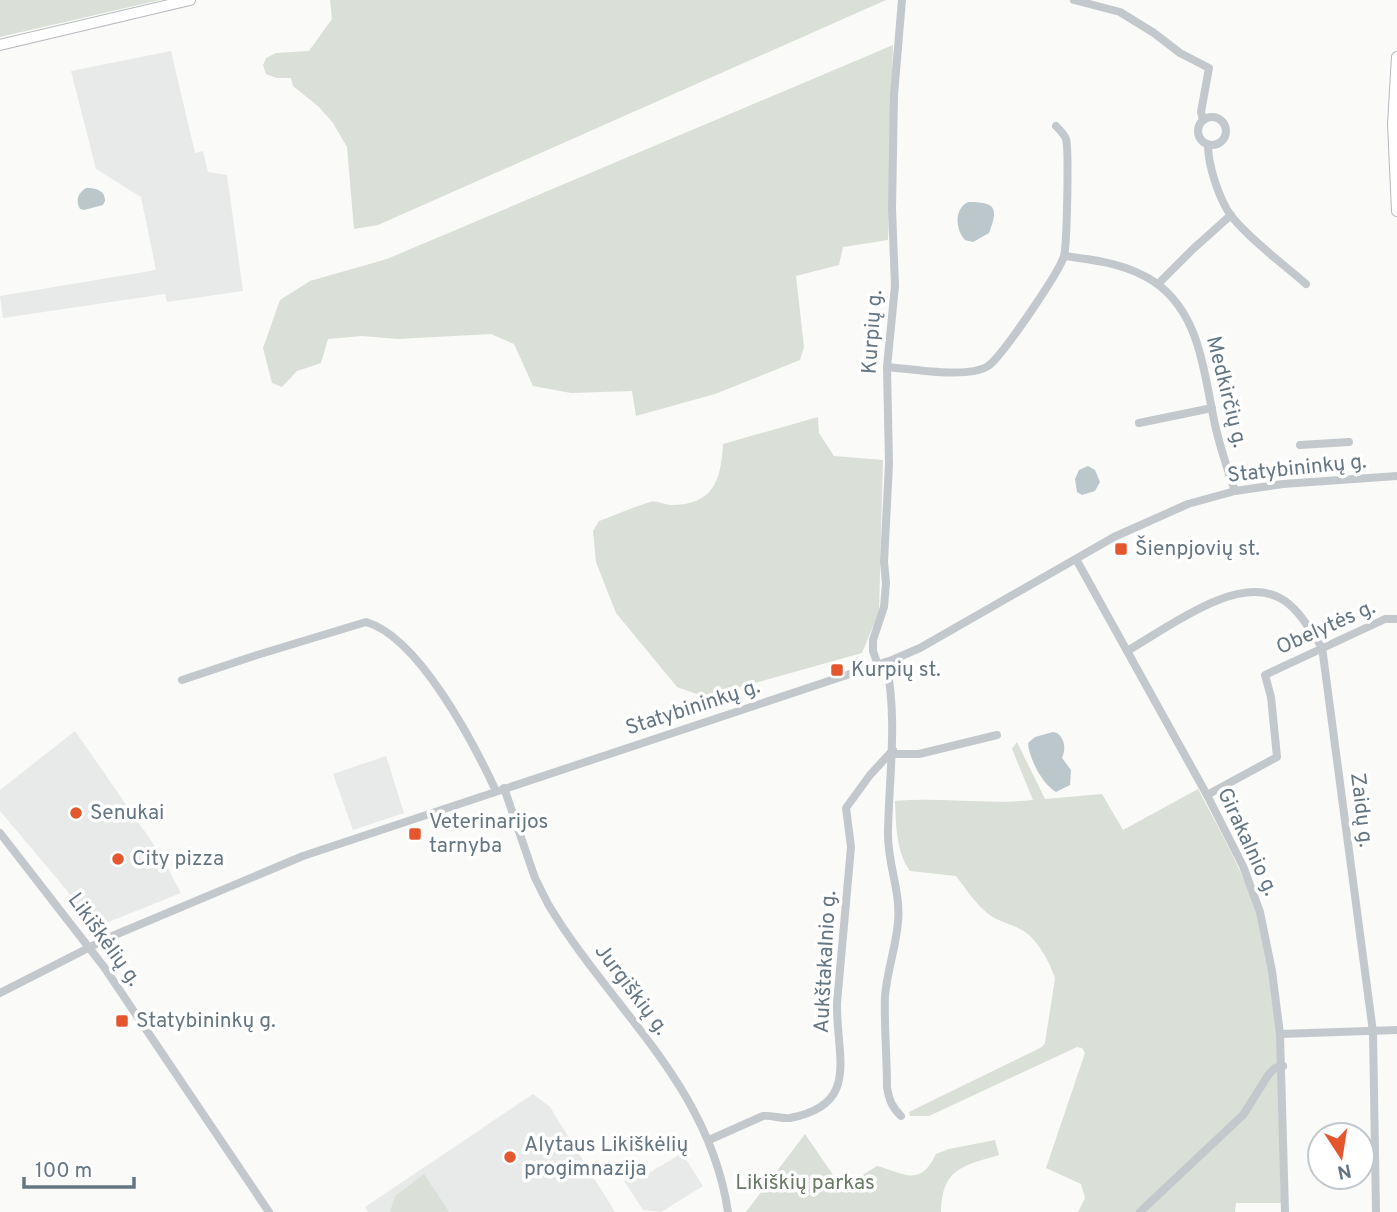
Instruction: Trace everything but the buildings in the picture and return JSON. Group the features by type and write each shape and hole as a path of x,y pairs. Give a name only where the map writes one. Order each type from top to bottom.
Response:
{"main road":[{"path":"0,45 190,0"},
{"path":"1397,57 1393,162 1397,212"}],"street":[{"name":"Kurpių g.","path":"882,663 873,651 873,640 884,607 886,583 887,367 895,286 892,209 894,95 902,0"},
{"path":"1074,0 1120,12 1180,53 1209,68 1201,112 1203,120"},
{"path":"1216,117 1226,126 1226,135 1221,142 1209,145 1199,136 1198,127 1203,120 1216,117"},
{"path":"887,367 964,372 987,367 1022,323 1065,256 1066,139 1056,126"},
{"path":"1209,145 1208,159 1213,175 1231,215 1306,284"},
{"path":"1158,284 1231,215"},
{"name":"Medkirčių g.","path":"1065,256 1111,262 1158,284 1184,313 1204,364 1212,408 1234,491"},
{"path":"1139,423 1212,408"},
{"path":"1300,445 1349,442"},
{"name":"Statybininkų g.","path":"0,993 89,947 303,856 882,663 919,648 1076,559 1188,504 1234,491 1283,484 1397,476"},
{"name":"Girakalnio g.","path":"1076,559 1207,795 1243,866 1260,912 1272,971 1283,1066 1285,1212"},
{"name":"Zaidų g.","path":"1128,651 1220,597 1242,591 1264,592 1280,598 1294,609 1322,647 1373,1032 1376,1212"},
{"name":"Obelytės g.","path":"1207,795 1277,757 1271,697 1265,675 1385,619 1397,620"},
{"name":"Jurgiškių g.","path":"182,680 366,622 388,633 412,656 457,714 500,790 548,904 694,1107 709,1140 728,1212"},
{"path":"882,663 890,686 893,752 887,837 896,888 898,922 886,995 887,1076 889,1099 893,1109 901,1116"},
{"path":"893,752 919,754 997,735"},
{"name":"Aukštakalnio g.","path":"709,1140 763,1116 788,1119 833,1099 841,1076 836,1028 851,847 846,808 870,775 893,752"},
{"name":"Likiškėlių g.","path":"0,833 89,947 269,1212"},
{"path":"1280,1034 1397,1030"},
{"path":"1140,1212 1243,1115 1269,1074 1275,1068 1283,1066"}],"shaded area":[{"path":"171,51 195,153 203,151 208,172 227,175 243,291 167,302 165,294 3,318 0,296 156,270 141,197 96,169 71,71"},
{"path":"86,188 102,192 105,197 103,205 80,209 78,197"},
{"path":"968,202 984,203 994,212 989,233 973,242 965,240 958,225 960,209"},
{"path":"1088,466 1095,470 1100,482 1095,491 1082,495 1077,492 1075,479 1079,470"},
{"path":"75,731 161,855 181,893 101,925 90,923 65,888 0,811 0,790"},
{"path":"1053,732 1060,735 1063,741 1062,758 1071,770 1070,785 1056,792 1037,770 1028,743 1035,737"},
{"path":"386,756 404,813 353,830 333,774"},
{"name":"Alytaus Likiškėlių progimnazija","path":"533,1094 550,1107 615,1212 368,1212 365,1207"},
{"path":"682,1153 703,1186 661,1212 643,1210 624,1181 637,1173 641,1178"}],"green space":[{"path":"0,0 160,0 0,37"},
{"path":"330,0 886,0 378,225 354,229 347,147 333,123 319,107 293,86 291,78 277,78 266,74 263,65 266,58 276,53 309,51 332,19"},
{"path":"893,45 888,240 843,247 839,265 796,276 804,347 800,360 715,394 636,416 632,391 571,393 533,386 514,344 491,334 398,339 362,336 328,339 321,363 297,371 282,387 272,383 263,348 280,300 310,281 387,259"},
{"path":"818,417 819,433 834,456 883,460 879,612 862,653 705,697 677,687 616,613 596,562 593,531 599,521 650,502 671,505 697,501 717,480 723,444"},
{"path":"1017,742 1045,799 1102,794 1123,830 1198,789 1250,894 1269,964 1278,1032 1281,1203 1236,1203 1235,1212 1078,1212 1085,1198 1081,1184 1046,1168 1085,1053 1082,1048 1077,1047 929,1116 910,1116 909,1112 1042,1047 1045,1043 1055,978 1038,945 1022,930 987,913 956,876 910,871 899,847 896,828 895,801 1033,800 1012,749"},
{"name":"Likiškių parkas","path":"805,1134 842,1188 877,1166 904,1174 918,1174 924,1171 936,1154 949,1149 995,1140 999,1155 957,1171 945,1186 941,1212 746,1212"},
{"path":"424,1174 449,1212 390,1212 395,1196"}],"place":[{"name":"Šienpjovių st.","path":"1121,549"},
{"name":"Kurpių st.","path":"837,670"},
{"name":"Senukai","path":"76,813"},
{"name":"Veterinarijos tarnyba","path":"415,834"},
{"name":"City pizza","path":"118,859"},
{"name":"Statybininkų g.","path":"122,1021"},
{"name":"Alytaus Likiškėlių progimnazija","path":"510,1157"}]}
